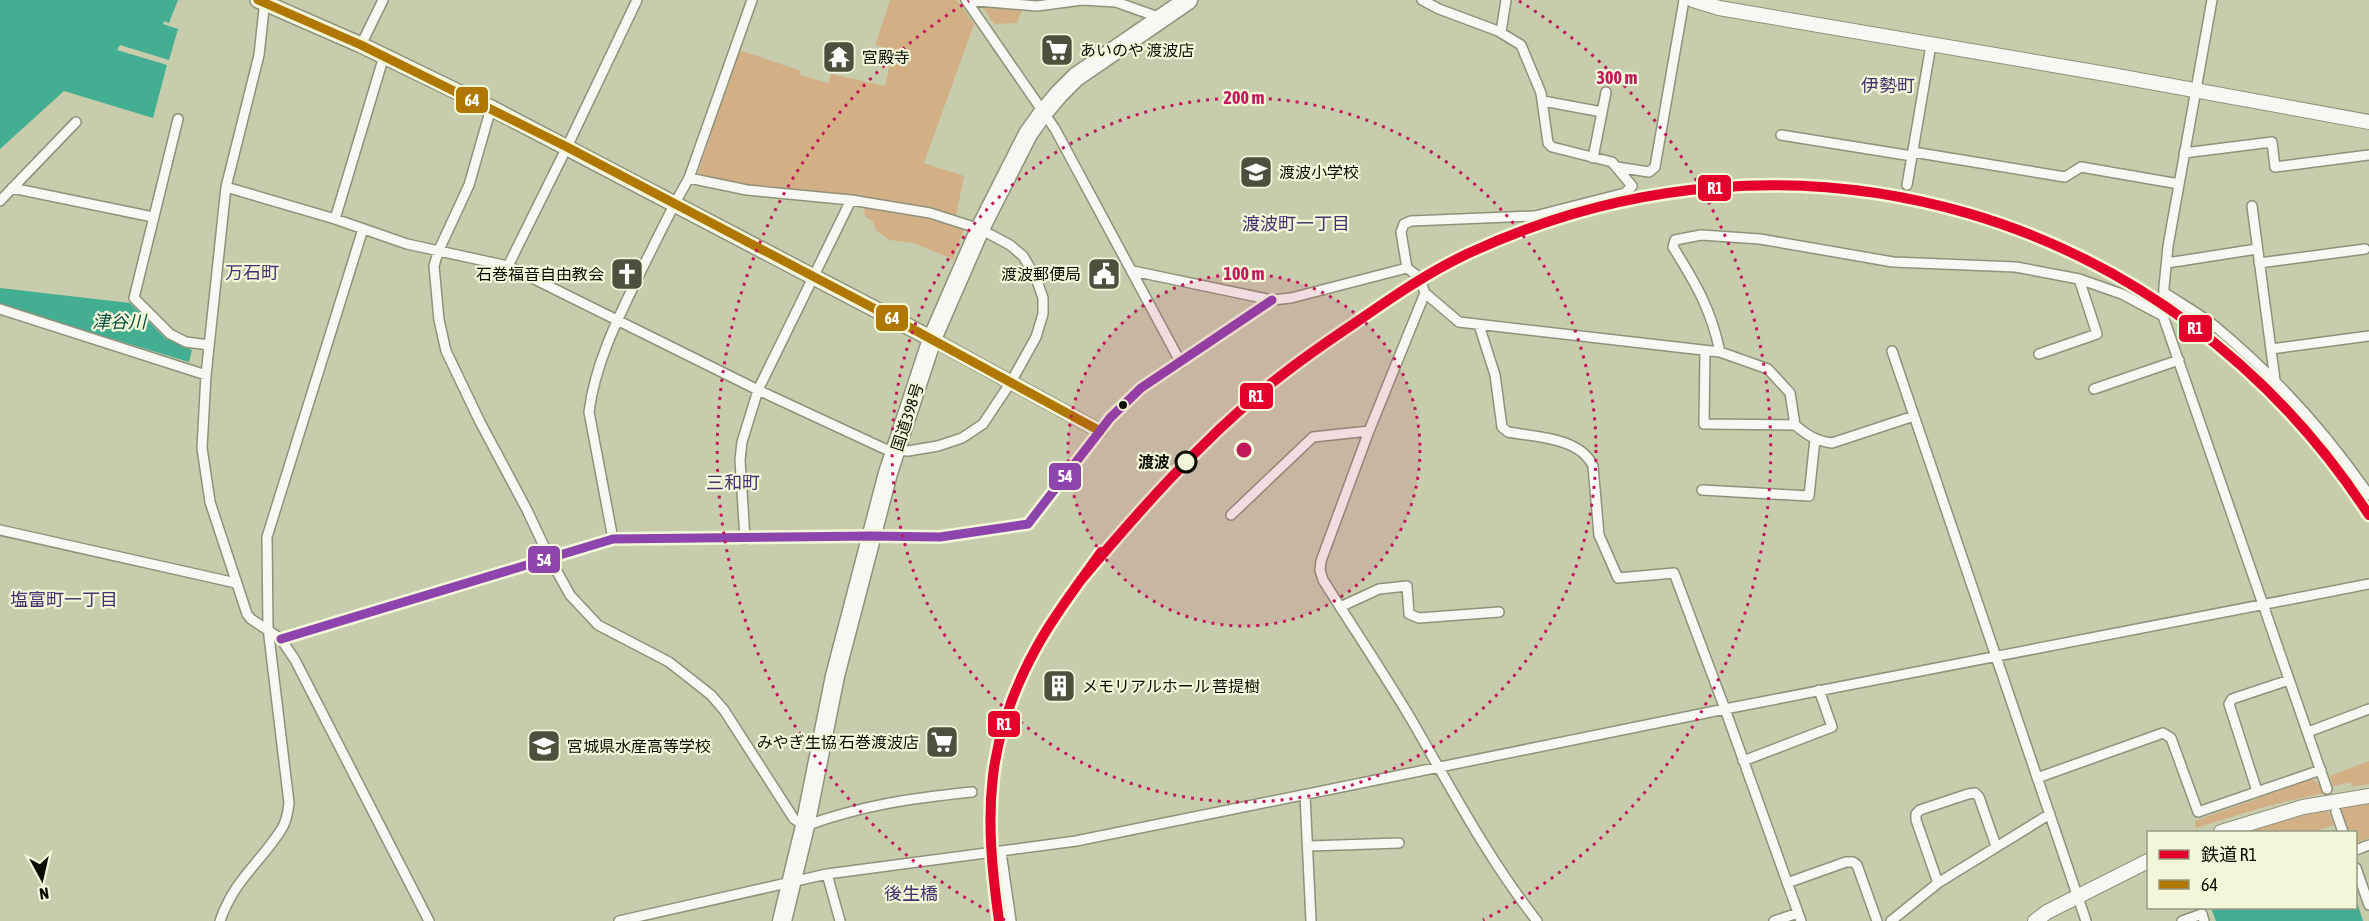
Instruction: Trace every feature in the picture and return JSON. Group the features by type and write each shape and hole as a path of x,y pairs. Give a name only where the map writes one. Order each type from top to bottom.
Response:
{"highway":[{"name":"国道398号","path":"783,921 836,676 871,536 932,339 980,229 1014,160 1043,113 1076,77 1188,0"}],"main road":[{"path":"263,1 362,45 490,108 932,339"}],"street":[{"path":"362,45 383,0"},
{"path":"508,266 637,0"},
{"path":"613,540 589,412 591,391 618,319 674,203 689,178 752,0"},
{"path":"966,0 1037,6 1082,0 1116,2 1161,18"},
{"path":"966,0 1054,129 1133,271 1180,363"},
{"path":"1422,0 1439,9 1501,32 1521,45 1543,101 1548,143 1552,147 1612,162 1632,186 1625,193 1535,216 1411,221 1404,224 1401,232 1407,268 1419,276 1425,293 1459,322 1720,352 1768,369 1790,393 1795,425"},
{"path":"1501,32 1506,0"},
{"path":"1617,167 1649,172 1655,167 1684,0"},
{"path":"1693,0 1719,8 2369,122"},
{"path":"2212,0 2179,184 2164,286 2163,316 2327,789"},
{"path":"263,1 259,55 226,187 206,375 203,466 210,502 247,614 281,639 294,660 429,921"},
{"path":"1907,185 1931,45"},
{"path":"335,219 384,56"},
{"path":"1593,158 1606,92"},
{"path":"1543,101 1602,112"},
{"path":"490,108 469,185 438,252 434,267 440,320 446,351 480,422 570,595 598,625 669,662 711,695 724,710 794,819 805,826 880,803 972,792"},
{"path":"178,119 134,298 170,334 186,342 209,345"},
{"path":"0,201 76,122"},
{"path":"1781,135 2065,177 2081,167 2179,184"},
{"path":"2184,153 2272,142 2275,167 2369,155"},
{"path":"226,187 438,252 508,266 758,390 885,449 896,451 938,446 963,438 983,424 1011,382 1036,337 1043,314 1043,298 1036,278 1023,256 1010,245 980,229 930,213 851,200 747,190 689,178"},
{"path":"12,188 153,218"},
{"path":"745,539 740,460 742,442 758,390 851,200"},
{"path":"2252,206 2275,380"},
{"path":"220,921 226,904 247,871 283,829 290,803 268,628 269,527 363,229"},
{"path":"1720,352 1710,311 1674,247 1674,242 1680,238 1701,235 1760,239 1893,262 1996,265 2079,279 2122,294 2163,316"},
{"path":"2167,263 2257,249"},
{"path":"2259,263 2365,249"},
{"path":"1133,271 1272,300 1291,298 1407,268"},
{"path":"2039,354 2097,334 2079,279"},
{"path":"1425,293 1370,431 1321,561 1320,570 1323,580 1411,720 1436,766 1518,897 1537,921"},
{"path":"2165,293 2210,323 2275,380 2307,416 2369,495"},
{"path":"281,639 549,557 613,540 940,537 1028,524 1100,431 1140,388 1272,300"},
{"path":"0,309 206,375"},
{"path":"1479,325 1495,375 1502,427 1508,432 1565,443 1579,450 1593,466 1599,535 1618,578 1674,573 1800,917 1774,921"},
{"path":"2271,349 2369,336"},
{"path":"932,339 1100,431"},
{"path":"1706,351 1704,424 1795,425 1815,439 1832,443 1914,416"},
{"path":"1892,351 2085,921"},
{"path":"2094,389 2179,360"},
{"path":"1231,515 1313,437 1370,431"},
{"path":"1702,490 1809,496 1815,439"},
{"path":"0,530 236,583"},
{"path":"619,921 827,874 1076,841 1725,708 2369,584"},
{"path":"1340,607 1380,589 1407,586 1410,614 1419,618 1499,612"},
{"path":"2256,791 2229,704 2232,699 2289,680"},
{"path":"1743,761 1832,727 1819,690"},
{"path":"2308,732 2369,709"},
{"path":"2037,778 2163,733 2171,738 2198,813 2321,770"},
{"path":"1938,883 1916,820 1916,814 1920,810 1976,793 1996,846"},
{"path":"1305,795 1311,921"},
{"path":"2224,831 2303,807 2369,796"},
{"path":"2336,812 2343,831"},
{"path":"1891,921 1938,883 2050,814"},
{"path":"1309,846 1399,843"},
{"path":"1001,852 1013,920"},
{"path":"1787,882 1846,862 1853,862 1857,865 1876,921"},
{"path":"2035,921 2147,862"},
{"path":"2357,873 2369,906"},
{"path":"827,874 840,921"},
{"path":"2182,921 2202,914 2204,921"}],"shaded area":[{"path":"890,0 957,0 974,24 924,163 964,176 956,216 851,196 754,187 697,176 739,50 801,71 800,75 828,83 831,74 885,86 893,51 875,45"},
{"path":"980,4 1022,9 1017,23 994,24"},
{"path":"863,204 952,223 964,228 953,259 913,243 890,240 876,230 873,222 865,216"},
{"path":"2369,761 2369,784 2352,787 2351,782 2333,786 2330,776"},
{"path":"2312,779 2321,786 2323,793 2267,806 2196,828 2195,821"},
{"path":"2369,803 2369,838 2357,842 2357,831 2348,831 2338,807"},
{"path":"2328,811 2334,825 2315,831 2246,831 2295,817"}],"water":[{"path":"0,0 178,0 169,23 164,21 163,24 178,29 169,60 120,45 117,50 167,65 153,118 64,91 0,149"},
{"name":"津谷川","path":"0,288 130,303 165,338 192,350 189,362 0,305"},
{"path":"2357,902 2363,921 2216,921 2211,909 2357,909"}],"rail line":[{"name":"R1","path":"1080,581 1170,479 1242,408 1310,354 1423,278 1467,254 1592,209 1719,187 1845,189 1968,213 2084,259 2191,325 2287,410 2369,515"},
{"name":"R1","path":"999,921 991,846 991,811 998,745 1007,712 1039,643 1101,552"}],"transit line":[{"name":"64","path":"258,0 361,45 567,147 898,321 1100,431"},
{"name":"54","path":"281,639 613,539 940,537 1028,524 1110,418 1141,388 1272,300"}],"place":[{"name":"あいのや 渡波店","path":"1057,50"},
{"name":"宮殿寺","path":"839,57"},
{"name":"渡波小学校","path":"1256,172"},
{"name":"石巻福音自由教会","path":"627,274"},
{"name":"渡波郵便局","path":"1104,274"},
{"name":"渡波","path":"1186,462"},
{"name":"メモリアルホール 菩提樹","path":"1059,686"},
{"name":"みやぎ生協 石巻渡波店","path":"942,742"},
{"name":"宮城県水産高等学校","path":"544,746"}],"district":[{"name":"伊勢町","path":"1888,85"},
{"name":"渡波町一丁目","path":"1296,223"},
{"name":"万石町","path":"252,272"},
{"name":"三和町","path":"733,482"},
{"name":"塩富町一丁目","path":"64,599"},
{"name":"後生橋","path":"911,893"}]}
